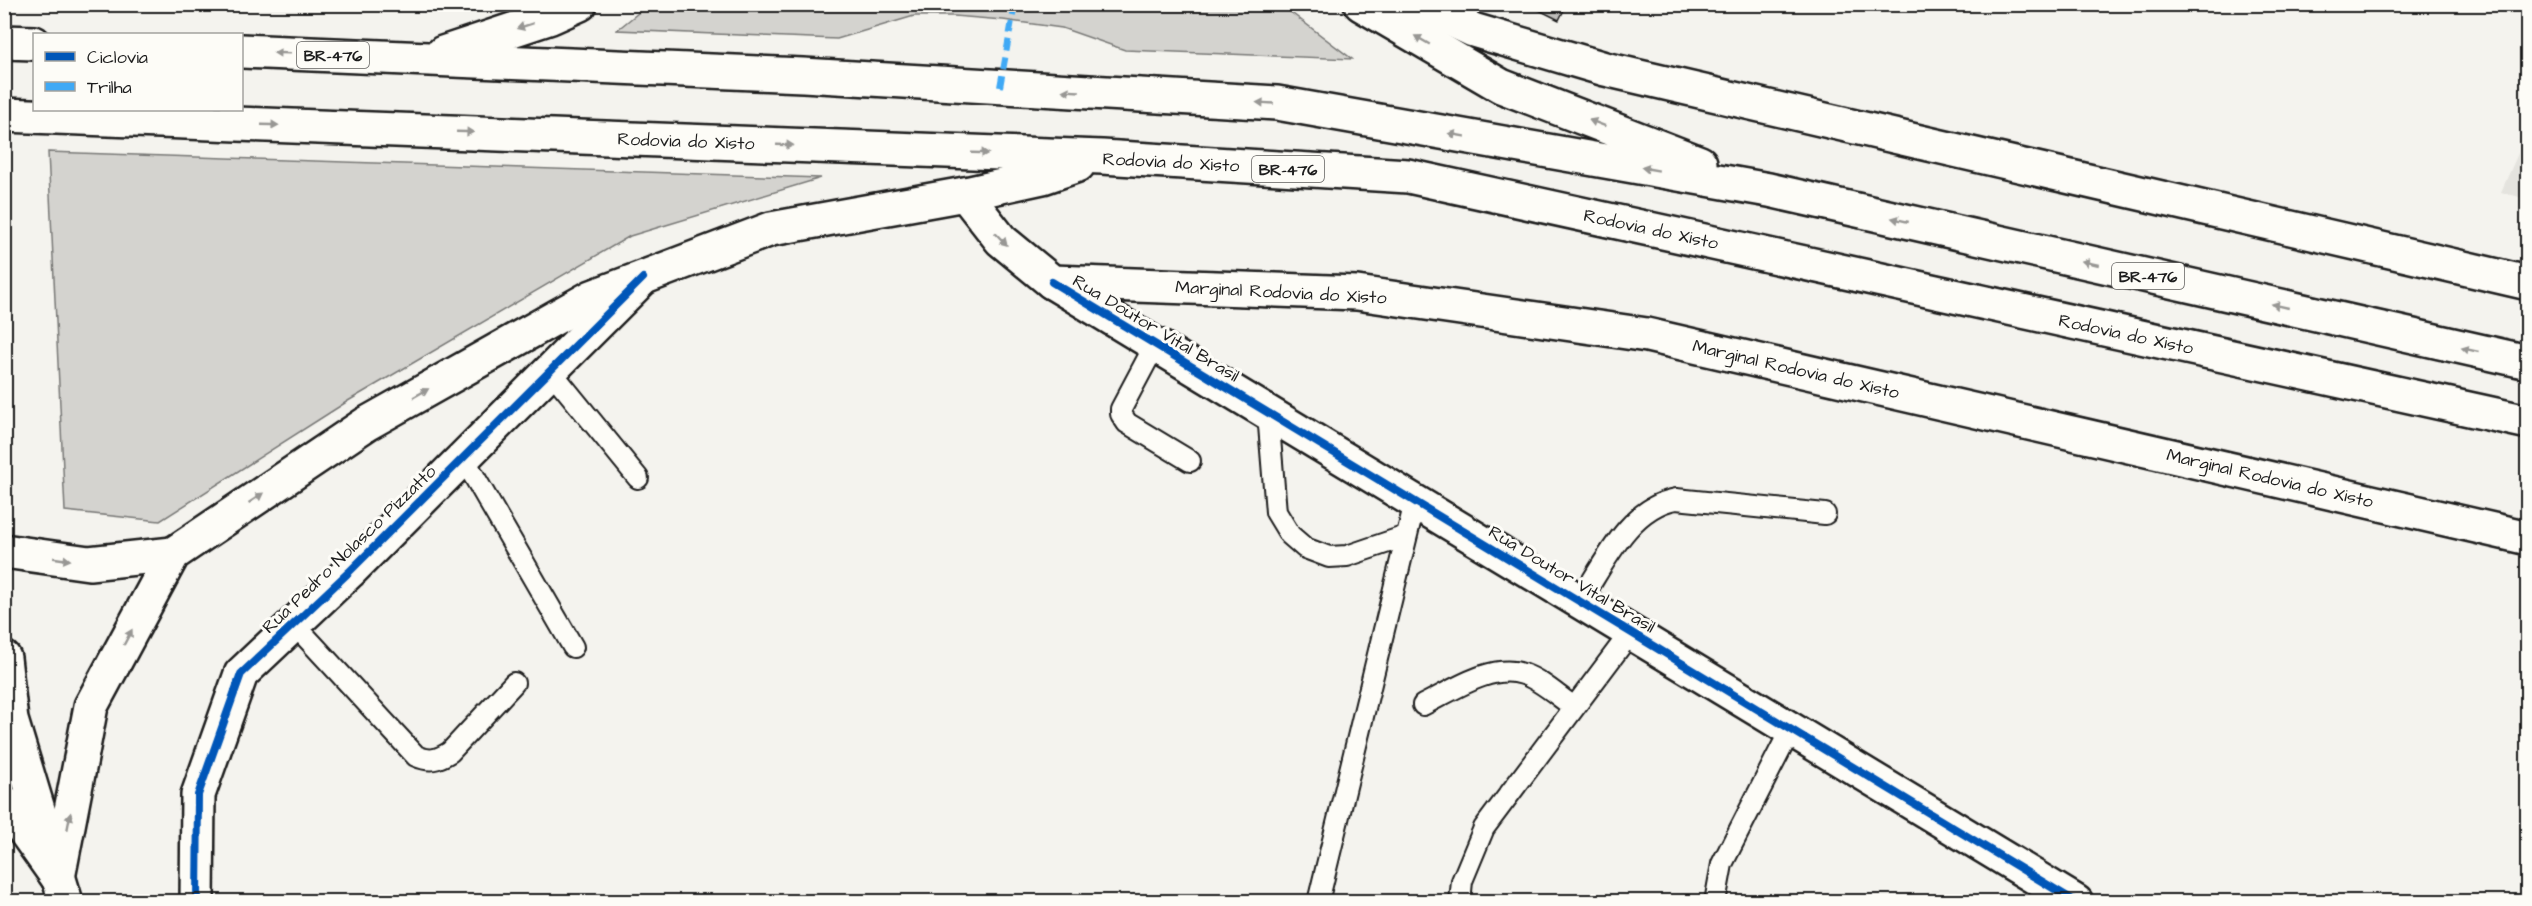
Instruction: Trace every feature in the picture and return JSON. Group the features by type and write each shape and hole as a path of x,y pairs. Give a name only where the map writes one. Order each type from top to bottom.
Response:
{"main road":[{"path":"424,59 551,17 580,4"},
{"path":"1361,4 1501,86 1769,190"},
{"path":"1418,4 1473,30 1605,69 2528,283"},
{"name":"BR-476","path":"243,51 803,75 1277,104 1769,190 2528,362"},
{"name":"Rodovia do Xisto","path":"14,115 1102,157 1408,176 2528,422"},
{"path":"62,890 91,706 173,554 366,424 592,297 771,229 965,194 1042,177 1102,157"},
{"name":"Rua Doutor Vital Brasil","path":"965,194 1001,240 1052,282 2076,902"},
{"name":"Rua Pedro Nolasco Pizzatto","path":"197,902 198,795 241,674 463,458 643,278"},
{"name":"Marginal Rodovia do Xisto","path":"1052,282 1357,293 1647,335 2528,538"},
{"path":"4,551 89,563 173,554"},
{"path":"4,658 11,720 62,890"},
{"path":"4,802 62,890"}],"lane":[{"path":"1155,345 1121,409 1121,414 1127,423 1190,461"},
{"path":"550,370 638,478"},
{"path":"1268,413 1276,512 1290,535 1305,548 1329,557 1347,556 1406,536"},
{"path":"463,458 573,647"},
{"path":"1580,602 1632,522 1648,508 1661,501 1676,499 1825,514"},
{"path":"1318,902 1415,502"},
{"path":"294,624 416,756 427,761 439,759 450,752 514,683"},
{"path":"1460,902 1462,881 1484,828 1631,632"},
{"path":"1423,705 1486,675 1506,670 1525,674 1574,707"},
{"path":"1716,902 1722,864 1791,729"}],"shaded area":[{"path":"648,5 1281,5 1352,59 1125,50 1062,28 954,16 914,16 837,39 617,30"},
{"path":"2527,133 2528,199 2501,192"},
{"path":"48,152 821,178 630,236 348,401 160,521 65,511"}],"building":[{"path":"1527,4 1567,4 1559,20"}],"marked path":[{"path":"1000,87 1015,4"}],"cycle path":[{"path":"197,902 198,795 241,674 349,572 643,278"},
{"path":"1052,282 2076,902"}]}
